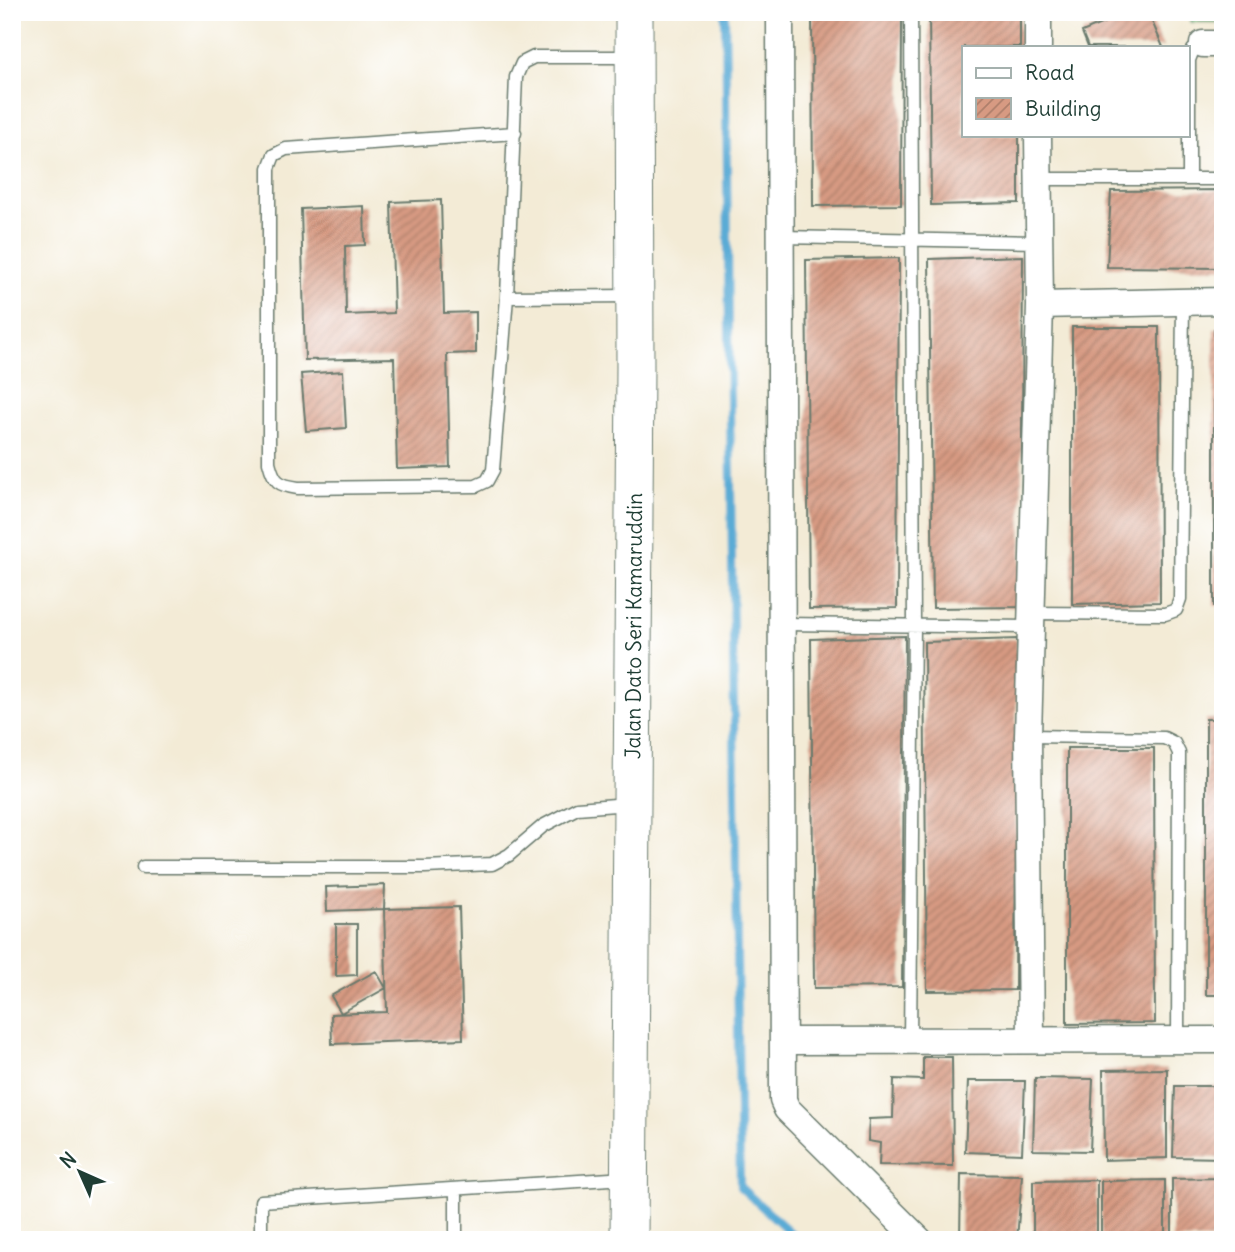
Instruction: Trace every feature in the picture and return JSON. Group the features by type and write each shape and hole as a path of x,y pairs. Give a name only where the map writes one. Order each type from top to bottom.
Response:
{"street":[{"name":"Jalan Dato Seri Kamaruddin","path":"629,1240 635,296 634,12"},
{"path":"780,12 783,1100 787,1110 919,1240"},
{"path":"1038,12 1038,46"},
{"path":"1031,1040 1028,736 1040,305 1038,136"},
{"path":"1040,305 1223,301"},
{"path":"784,1041 1223,1040"}],"lane":[{"path":"909,1040 914,626 911,12"},
{"path":"1190,58 1193,50 1213,44"},
{"path":"515,133 286,149 274,155 270,168 269,195 269,462 273,477 282,486 476,486 487,481 493,470 506,297 515,133 516,77 522,63 534,57 634,57"},
{"path":"1189,136 1189,179"},
{"path":"1039,179 1223,179"},
{"path":"781,237 1039,242"},
{"path":"506,297 635,296"},
{"path":"783,624 914,626 1165,614 1176,610 1180,599 1183,302"},
{"path":"1028,736 1164,738 1174,743 1179,753 1178,1040"},
{"path":"142,867 425,867 492,864 509,855 543,827 577,808 632,804"},
{"path":"261,1240 261,1201 629,1178"},
{"path":"456,1189 456,1240"}],"green space":[{"path":"1191,12 1223,12 1223,22 1191,22"}],"building":[{"path":"812,12 902,12 901,205 813,206"},
{"path":"929,12 1020,12 1020,46 962,46 962,136 1019,136 1019,203 931,205"},
{"path":"1129,12 1148,12 1163,46 1088,46 1082,32"},
{"path":"1223,190 1223,268 1107,267 1111,191"},
{"path":"441,200 444,313 476,312 476,353 447,354 450,467 397,469 394,358 305,360 301,209 364,206 365,245 345,246 346,315 394,313 391,202"},
{"path":"1023,256 1021,607 933,608 929,259"},
{"path":"899,258 897,608 809,609 806,260"},
{"path":"1072,327 1159,327 1160,602 1072,604"},
{"path":"1214,329 1223,329 1223,605 1214,606"},
{"path":"343,371 346,428 306,431 301,374"},
{"path":"905,636 902,987 814,988 811,639"},
{"path":"1017,639 1015,990 927,991 924,642"},
{"path":"1206,719 1223,719 1223,995 1206,995"},
{"path":"1067,748 1154,748 1155,1023 1067,1024"},
{"path":"385,885 384,909 327,911 326,887"},
{"path":"459,907 463,1039 332,1044 331,1014 387,1012 384,909"},
{"path":"336,924 357,924 357,975 336,976"},
{"path":"376,971 386,988 341,1013 331,996"},
{"path":"923,1057 952,1057 953,1166 879,1165 880,1143 868,1141 869,1119 893,1118 894,1079 923,1080"},
{"path":"1167,1069 1167,1158 1104,1160 1103,1070"},
{"path":"1035,1078 1093,1079 1090,1151 1033,1150"},
{"path":"968,1081 1025,1081 1022,1154 965,1152"},
{"path":"1175,1086 1223,1086 1223,1158 1173,1157"},
{"path":"961,1174 1022,1175 1017,1240 960,1240"},
{"path":"1223,1178 1223,1240 1172,1240 1172,1179"},
{"path":"1097,1180 1097,1240 1033,1240 1033,1181"},
{"path":"1165,1180 1165,1240 1101,1240 1101,1181"}],"waterway":[{"path":"725,12 740,1187 799,1240"}]}
